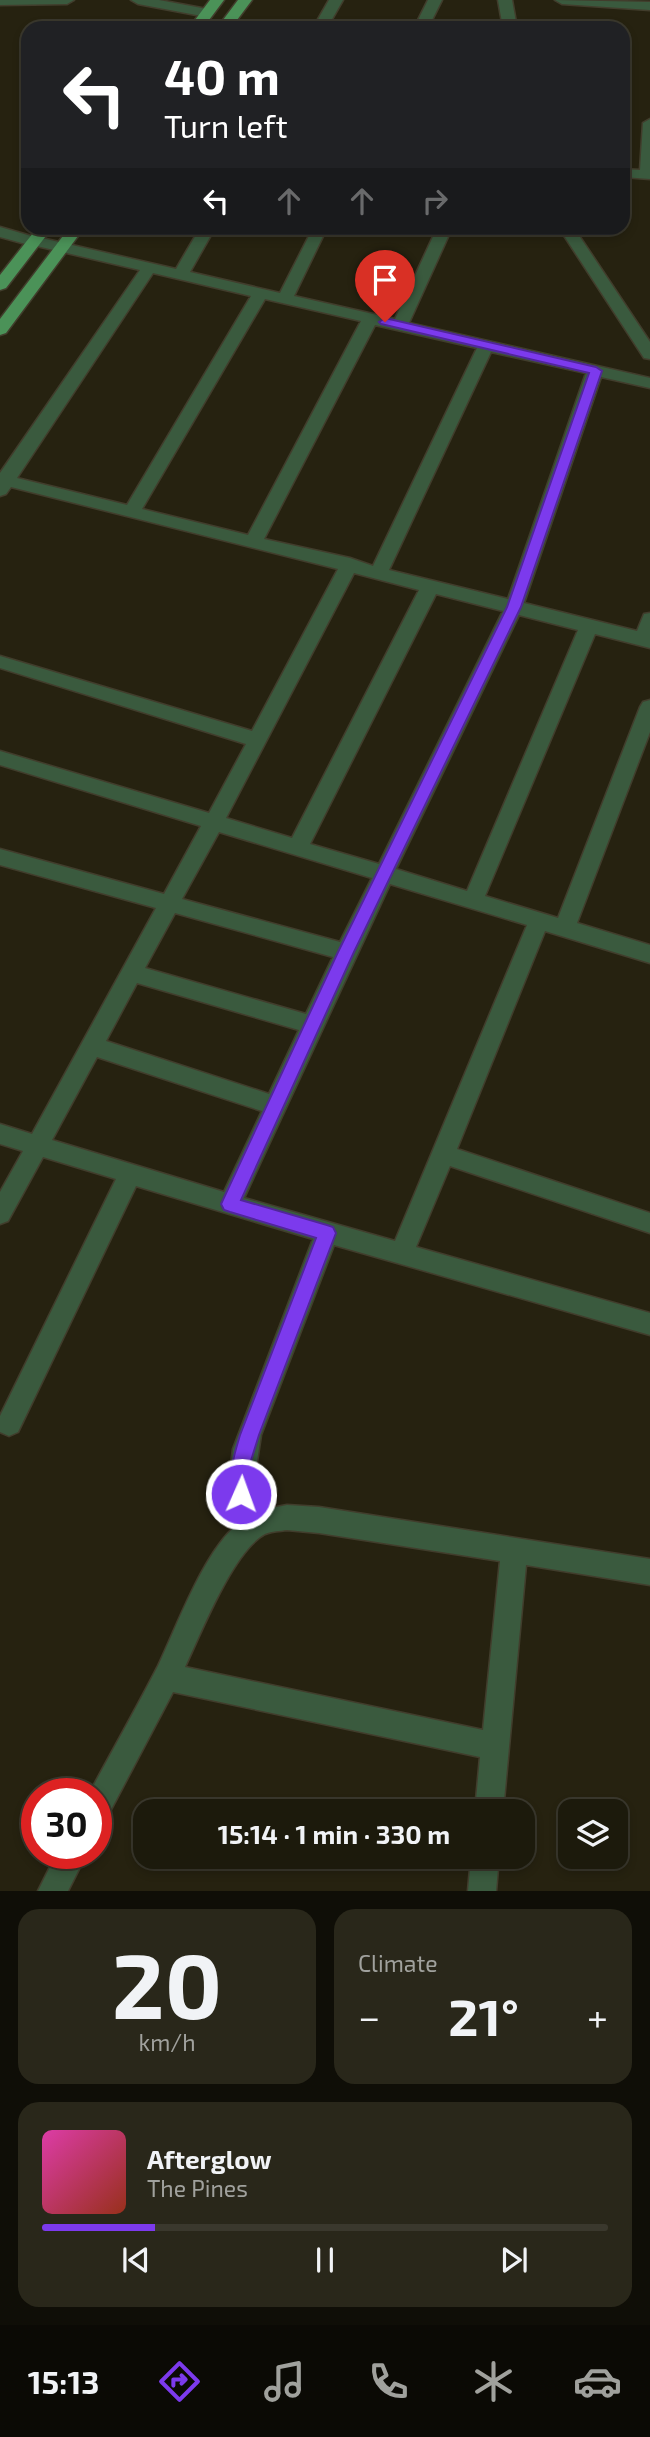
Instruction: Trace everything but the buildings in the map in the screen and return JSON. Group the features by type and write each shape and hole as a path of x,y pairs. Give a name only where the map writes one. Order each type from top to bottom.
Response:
{"main road":[{"path":"201,21 217,0"},
{"path":"229,21 245,0"},
{"path":"0,285 38,235"},
{"path":"0,330 70,235"}],"street":[{"path":"0,1 67,0"},
{"path":"138,0 207,13"},
{"path":"324,21 336,0"},
{"path":"424,21 435,0"},
{"path":"505,0 509,21"},
{"path":"562,0 650,6"},
{"path":"630,174 649,175 650,123"},
{"path":"0,232 650,383"},
{"path":"181,274 203,235"},
{"path":"285,298 316,235"},
{"path":"400,325 442,235"},
{"path":"572,235 650,354"},
{"path":"149,268 3,483 254,540 647,640 650,619"},
{"path":"132,511 261,293"},
{"path":"254,540 371,318"},
{"path":"379,572 486,346"},
{"path":"230,1204 346,952 514,607 596,371"},
{"path":"0,1214 170,904 351,564"},
{"path":"298,847 431,585"},
{"path":"473,900 589,626"},
{"path":"2,662 257,740"},
{"path":"565,929 650,708"},
{"path":"0,758 650,954"},
{"path":"0,857 346,952"},
{"path":"402,1254 539,921"},
{"path":"132,973 313,1025"},
{"path":"92,1046 276,1106"},
{"path":"0,1134 327,1233 650,1324"},
{"path":"443,1154 650,1223"},
{"path":"9,1424 130,1174"},
{"path":"254,1525 241,1494 241,1464 249,1435 327,1233"},
{"path":"112,1779 208,1592 235,1546 254,1525 279,1517 319,1520 514,1553 650,1572"},
{"path":"490,1799 514,1553"},
{"path":"166,1677 495,1746"},
{"path":"52,1891 64,1869"},
{"path":"482,1891 484,1869"}],"route":[{"path":"241,1494 241,1464 249,1435 327,1233 230,1204 346,952 514,607 596,371 385,322"}]}
